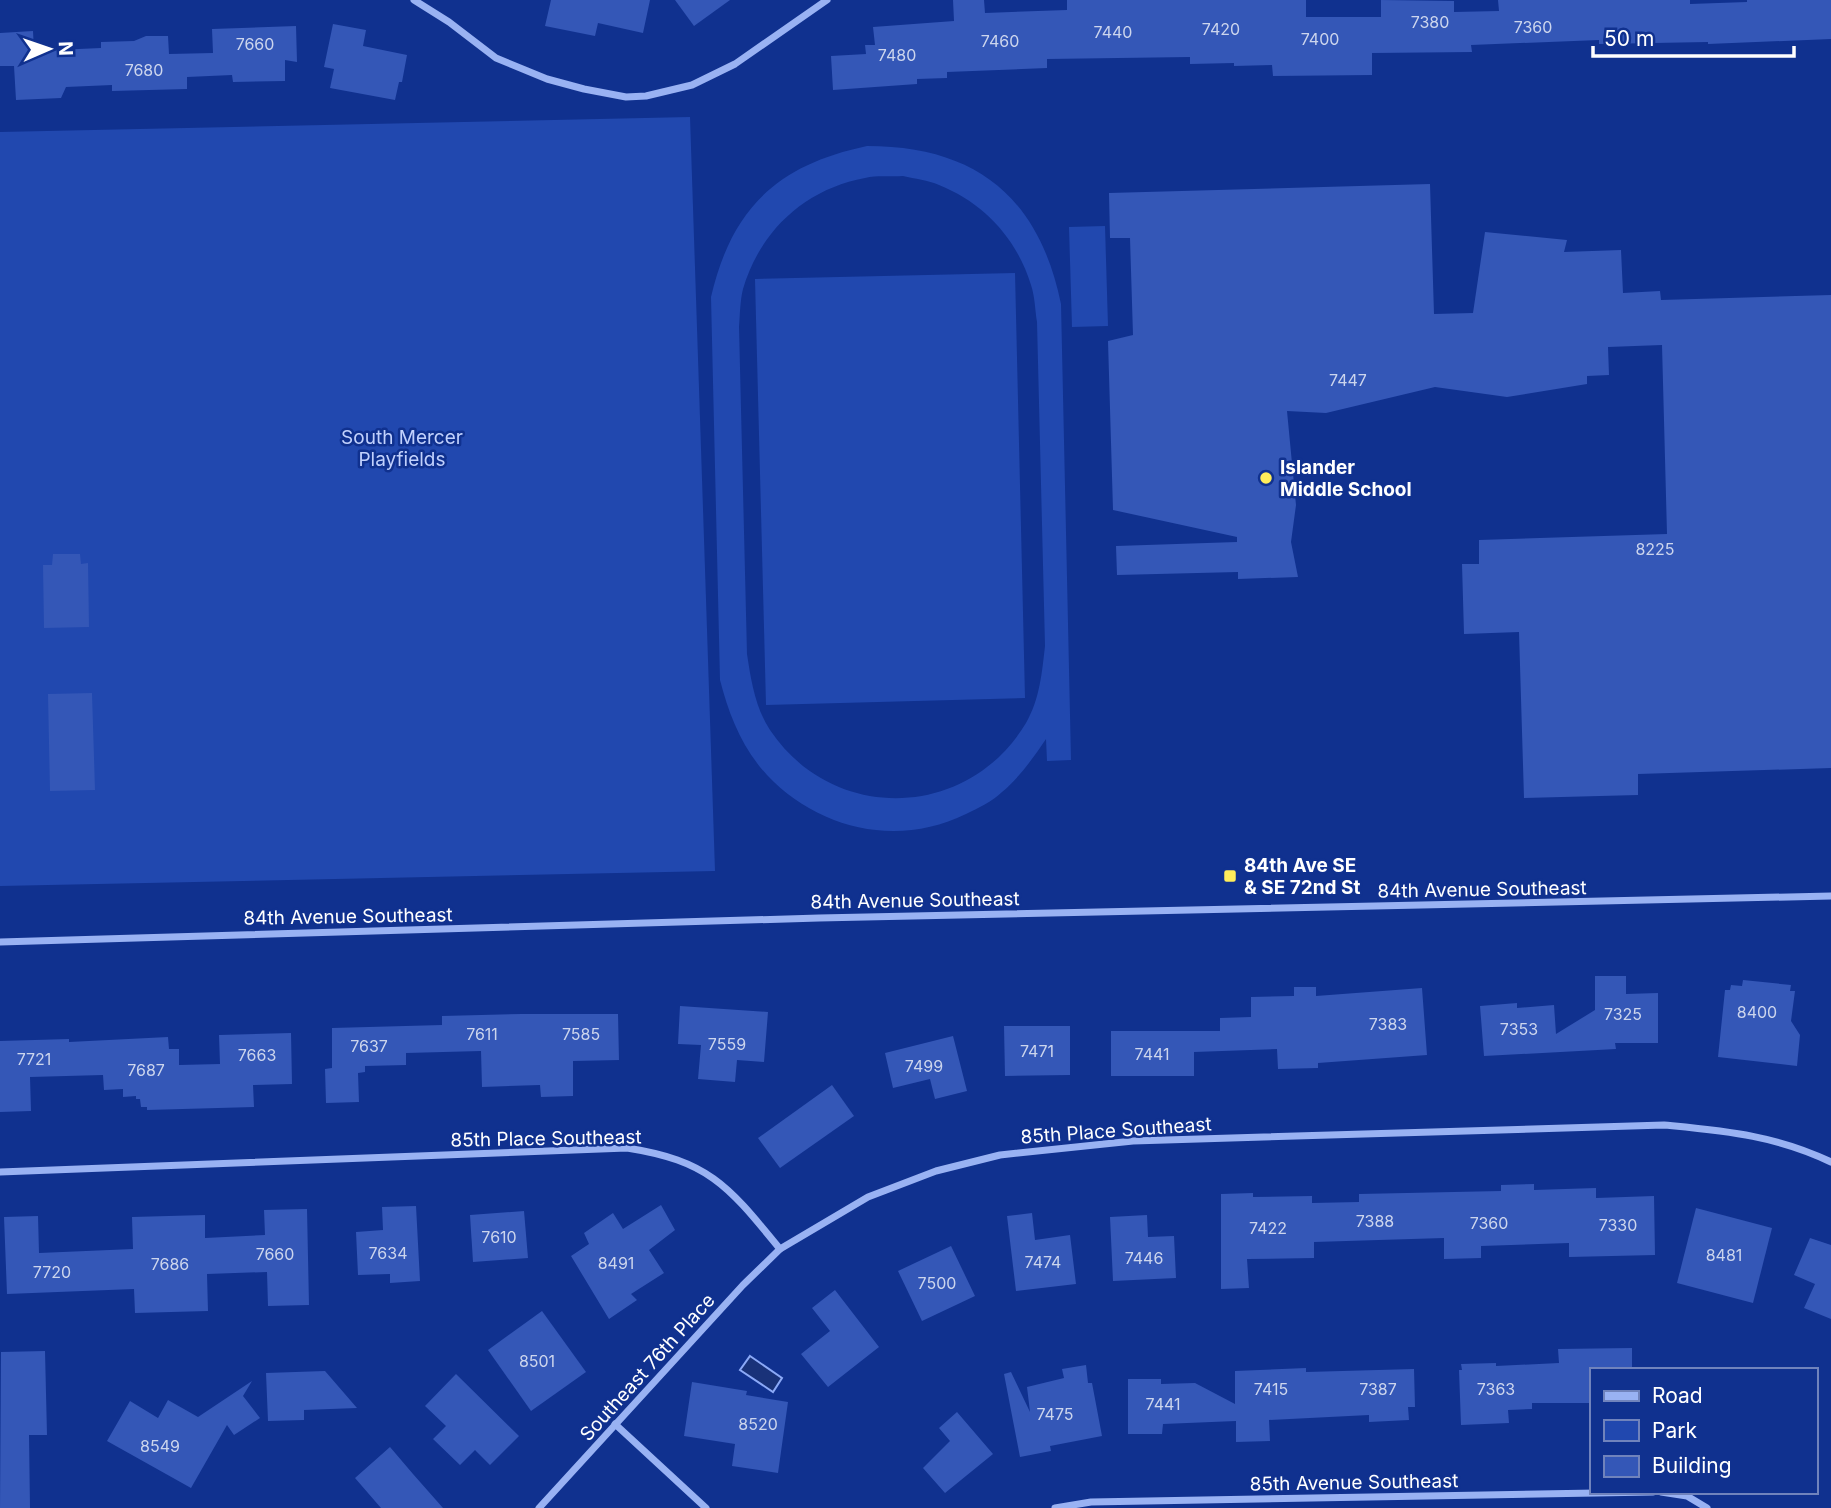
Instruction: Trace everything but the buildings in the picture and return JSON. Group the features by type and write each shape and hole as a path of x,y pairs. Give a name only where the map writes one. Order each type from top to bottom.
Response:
{"street":[{"path":"414,0 449,22 496,58 547,79 626,97 646,96 692,85 735,64 827,0"},
{"name":"84th Avenue Southeast","path":"0,942 819,918 1831,896"},
{"name":"85th Place Southeast","path":"0,1172 627,1148 660,1153 688,1163 710,1175 741,1202 780,1249 869,1197 936,1171 1000,1155 1133,1141 1664,1125 1745,1133 1806,1150 1831,1162"},
{"name":"Southeast 76th Place","path":"538,1508 743,1284 780,1249"},
{"path":"615,1424 706,1508"},
{"name":"85th Avenue Southeast","path":"1055,1508 1091,1502 1590,1493"},
{"path":"1674,1494 1687,1496 1707,1508"}],"green space":[{"name":"South Mercer Playfields","path":"690,117 715,871 0,886 0,132"},
{"path":"867,146 906,148 940,156 970,168 997,185 1019,207 1037,234 1051,266 1061,304 1071,760 1047,761 1046,739 1020,774 994,799 940,824 913,830 860,828 810,809 787,794 758,765 744,742 732,718 720,680 711,297 720,265 746,215 784,178 836,154","holes":["903,176 939,185 984,212 1008,238 1031,285 1037,322 1045,646 1040,685 1031,714 1001,755 970,778 936,793 900,798 863,795 828,782 797,761 770,730 757,703 747,654 739,327 743,289 751,268 773,231 788,216 823,192 843,184 865,178"]},
{"path":"1105,226 1108,326 1072,327 1069,227"},
{"path":"1015,273 1025,698 766,705 755,279"}],"shaded area":[{"path":"750,1356 782,1378 773,1392 740,1370"}],"place":[{"name":"Islander Middle School","path":"1266,478"},
{"name":"84th Ave SE & SE 72nd St","path":"1230,876"}]}
